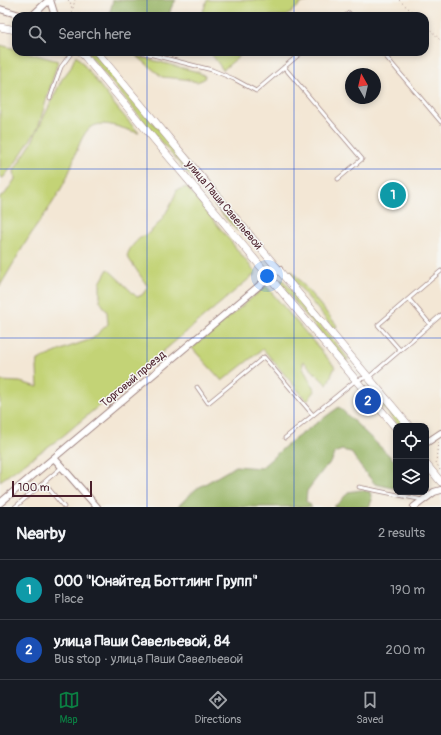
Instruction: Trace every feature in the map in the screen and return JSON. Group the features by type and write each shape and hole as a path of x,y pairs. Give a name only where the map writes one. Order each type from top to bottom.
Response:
{"street":[{"path":"36,12 49,0 53,12"},
{"path":"0,9 12,13"},
{"path":"0,27 12,29"},
{"name":"улица Паши Савельевой","path":"85,56 393,424"},
{"name":"улица Паши Савельевой","path":"100,56 406,423"},
{"name":"Торговый проезд","path":"0,503 279,269"},
{"path":"429,441 440,434"},
{"path":"54,458 97,507"},
{"path":"429,467 441,482"},
{"path":"414,507 434,492 441,490"}],"lane":[{"path":"50,98 61,67 69,56"},
{"path":"157,56 212,70 234,79 256,91 297,56"},
{"path":"385,56 441,122"},
{"path":"284,67 362,159 338,178"},
{"path":"400,350 378,325 441,271"},
{"path":"408,299 430,324"},
{"path":"286,438 356,380 368,377 441,315"},
{"path":"197,387 208,403 264,357 313,415"},
{"path":"15,507 62,467"},
{"path":"44,483 64,507"},
{"path":"359,486 422,500"}],"path":[{"path":"68,0 70,1 72,10"},
{"path":"72,10 75,0"},
{"path":"399,0 412,12"},
{"path":"429,28 441,41"},
{"path":"440,434 436,462 441,472"}],"green space":[{"path":"113,0 176,0 170,12 110,12"},
{"path":"207,0 315,0 302,3 292,12 203,12"},
{"path":"0,45 12,48 12,56 40,56 58,61 38,128 16,162 3,178 0,177"},
{"path":"77,56 118,109 139,133 103,124 91,127 87,131 59,193 29,238 0,286 0,197 5,194 15,179 14,170 31,144 62,79 70,69"},
{"path":"90,56 97,56 101,61 240,226 239,230 236,230"},
{"path":"137,56 198,72 205,76 204,79 197,82 162,77"},
{"path":"213,56 239,56 223,70"},
{"path":"187,187 256,273 63,436 0,481 0,381 20,382 38,387 38,360 92,339 108,324 107,312 100,301 100,283 108,269 137,297 142,295 148,287 127,256 128,253 140,238 155,228 163,218 177,190"},
{"path":"292,271 337,327 333,328 289,274 289,272"},
{"path":"282,280 348,358 348,360 344,361 280,284 280,281"},
{"path":"266,286 335,367 327,385 303,361 303,368 315,391 307,401 263,349 222,381 192,348"},
{"path":"377,392 403,423 396,423 374,396 374,393"},
{"path":"339,407 393,459 393,488 375,484 351,452 342,450 334,453 332,461 307,491 306,501 312,507 177,507 196,489 236,466 261,468 289,443"},
{"path":"361,490 370,492 372,500 369,507 333,507 340,502 348,492"}],"place":[{"name":"ООО \"Юнайтед Боттлинг Групп\"","path":"393,195"},
{"name":"улица Паши Савельевой, 84","path":"368,401"}]}
